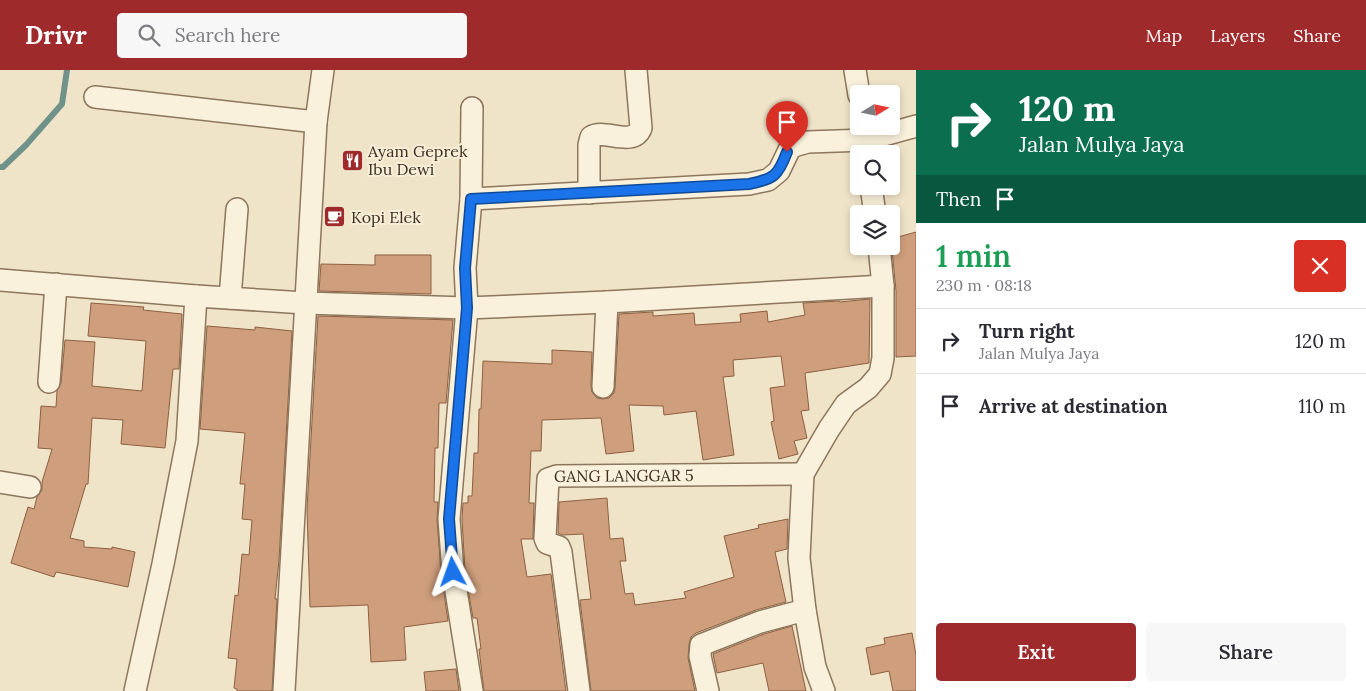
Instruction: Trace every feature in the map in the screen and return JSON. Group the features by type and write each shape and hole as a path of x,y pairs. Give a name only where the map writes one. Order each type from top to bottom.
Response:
{"street":[{"path":"284,691 316,122 323,70"},
{"path":"589,193 589,145 591,137 595,134 623,137 633,136 641,128 636,70"},
{"path":"855,70 857,85"},
{"path":"95,97 316,122"},
{"path":"472,108 471,199 465,268 467,308 449,519 453,572 472,691"},
{"path":"471,199 749,184 768,180 779,171 790,148 797,145 808,142 866,140 916,126"},
{"path":"230,298 237,209"},
{"path":"824,691 815,667 805,610 799,558 802,474 846,404 868,388 880,374 883,286 880,255"},
{"path":"0,280 196,296 467,308 883,286"},
{"path":"49,382 56,284"},
{"path":"135,691 188,441 196,296"},
{"path":"603,387 607,302"},
{"name":"GANG LANGGAR 5","path":"579,691 561,552 559,546 548,543 545,538 548,479 557,476 802,474"},
{"path":"0,482 30,487"},
{"path":"708,691 700,656 701,645 760,622 805,610"}],"building":[{"path":"916,232 916,356 896,357 896,291 893,255 900,255 900,236"},
{"path":"375,255 431,255 431,294 319,291 321,264 375,265"},
{"path":"870,299 869,363 805,373 809,410 801,411 807,438 794,441 798,454 779,459 771,422 774,421 770,388 785,386 781,356 733,360 734,376 723,377 734,455 703,460 696,411 664,415 663,406 629,405 634,451 606,454 601,418 542,420 541,451 531,451 529,503 534,503 533,539 521,539 527,577 551,574 566,691 484,691 477,618 473,618 465,571 462,519 463,503 468,503 468,496 472,496 474,453 478,453 483,361 552,364 552,350 592,352 592,392 597,398 603,399 609,398 614,393 615,388 619,314 653,312 653,316 694,313 695,325 741,322 740,314 767,311 768,322 805,315 803,303"},
{"path":"91,303 144,307 143,310 182,314 179,369 173,369 165,448 121,444 123,420 92,418 88,484 86,484 70,538 84,541 84,547 112,549 112,547 135,552 128,587 56,572 54,577 11,563 28,507 34,509 37,497 42,490 42,482 52,449 38,448 41,406 56,407 57,391 61,383 65,340 95,342 92,386 142,391 146,341 88,336"},
{"path":"318,316 453,320 446,403 439,403 438,448 435,448 434,502 438,502 437,520 441,573 448,621 404,627 406,660 371,662 368,605 310,607 307,509"},
{"path":"207,326 255,330 255,327 292,331 279,560 275,599 277,599 272,691 237,691 234,688 237,659 228,658 235,595 238,596 242,554 249,555 252,520 242,519 245,484 240,484 245,433 200,429"},
{"path":"607,498 610,539 623,538 626,561 620,561 625,594 633,593 635,605 686,598 684,592 734,577 724,536 759,528 758,525 788,519 787,549 775,552 786,602 756,610 696,633 691,637 688,658 695,691 591,691 580,600 591,599 583,534 563,535 558,533 559,502"},
{"path":"792,626 806,691 769,691 763,663 717,673 713,654 764,634"},
{"path":"912,633 916,655 916,691 893,691 889,671 871,675 866,648 885,644 884,638"},
{"path":"456,669 459,691 426,691 424,672"}],"waterway":[{"path":"0,167 3,167 26,145 62,104 67,70"}],"place":[{"name":"Ayam Geprek Ibu Dewi","path":"352,160"},
{"name":"Kopi Elek","path":"335,217"}],"route":[{"path":"453,572 449,519 467,308 465,268 471,199 749,184 768,180 779,171 787,152"}]}
